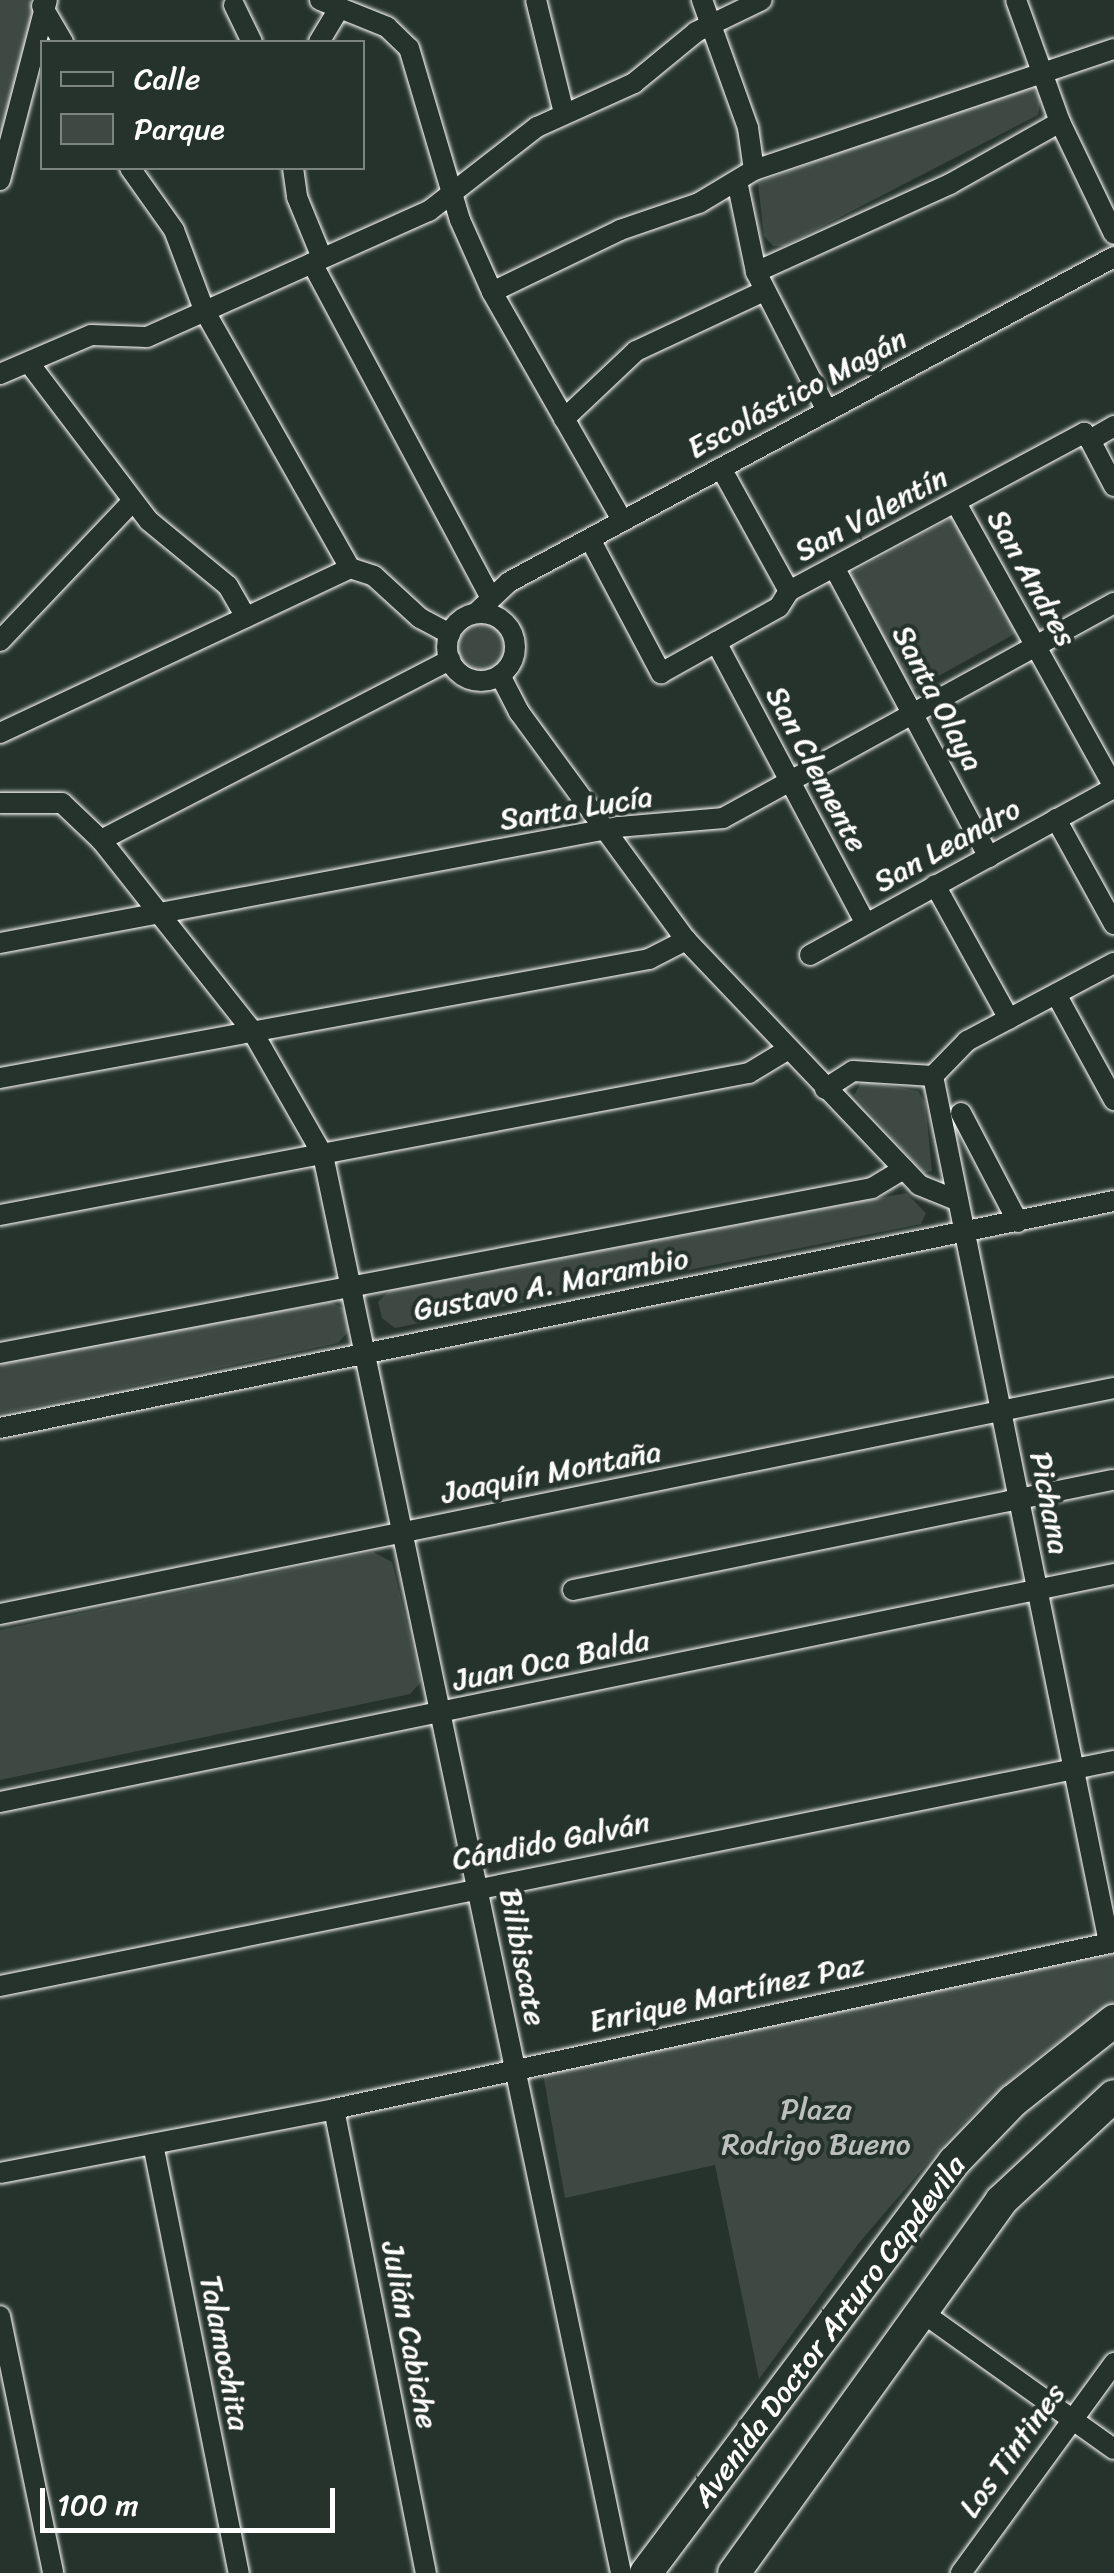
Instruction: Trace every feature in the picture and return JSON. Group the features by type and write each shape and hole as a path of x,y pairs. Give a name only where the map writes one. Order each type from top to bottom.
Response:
{"main road":[{"name":"Avenida Doctor Arturo Capdevila","path":"646,2573 954,2162 1013,2101 1114,2022"},
{"name":"Avenida Doctor Arturo Capdevila","path":"734,2573 918,2310 1001,2201 1114,2096"}],"street":[{"path":"536,0 564,113"},
{"path":"702,0 748,128 746,176 760,282 827,411"},
{"path":"0,374 91,335 147,337 429,211 518,138 634,83 709,24 762,0"},
{"path":"1016,0 1060,122 1114,234"},
{"path":"43,3 62,40"},
{"path":"0,180 43,3"},
{"path":"234,5 251,40"},
{"path":"320,40 329,6 387,27 410,48 452,194 492,292 622,520"},
{"path":"492,292 746,176 1114,49"},
{"path":"564,419 636,351 1060,122"},
{"path":"131,170 180,242 204,310 350,568 374,576 420,618 450,634 450,660 472,680 500,676 516,654 509,582"},
{"path":"293,170 297,197 317,261 489,595"},
{"name":"Escolástico Magán","path":"450,634 476,613 489,595 509,582 1114,257"},
{"path":"29,363 132,501 228,586 246,617"},
{"name":"San Valentín","path":"590,538 661,673 779,607 790,591 1084,434 1090,440 1114,426"},
{"path":"1090,440 1114,486"},
{"path":"721,468 790,591"},
{"path":"0,641 132,501"},
{"name":"San Andres","path":"956,503 1114,788"},
{"path":"0,733 350,568"},
{"name":"Santa Olaya","path":"834,568 989,857"},
{"name":"Santa Lucía","path":"0,943 166,915 604,830 724,818 1114,603"},
{"path":"476,613 497,616 512,632"},
{"name":"San Clemente","path":"716,642 866,924"},
{"path":"101,840 450,660"},
{"path":"500,676 604,830 686,940 786,1050 927,1192 956,1200"},
{"name":"San Leandro","path":"810,954 1114,788"},
{"name":"Bilibiscate","path":"2,800 62,803 101,840 166,915 251,1030 323,1155 445,1712 514,2070 621,2573"},
{"path":"1056,819 1114,924"},
{"path":"935,885 1009,1019"},
{"path":"0,1078 649,959 686,940"},
{"path":"825,1089 853,1071 933,1076 968,1041 1114,963"},
{"path":"1056,994 1114,1100"},
{"path":"0,1215 748,1073 786,1050"},
{"name":"Pichana","path":"933,1076 962,1232 1111,1942"},
{"path":"961,1114 1018,1222"},
{"path":"0,1353 872,1188 904,1169"},
{"name":"Gustavo A. Marambio","path":"0,1428 1114,1201"},
{"name":"Joaquín Montaña","path":"0,1614 1114,1388"},
{"path":"573,1590 1112,1480"},
{"name":"Juan Oca Balda","path":"0,1802 1114,1574"},
{"name":"Cándido Galván","path":"0,1986 479,1885 1114,1761"},
{"name":"Enrique Martínez Paz","path":"0,2174 334,2109 1111,1942"},
{"name":"Julián Cabiche","path":"334,2109 426,2573"},
{"name":"Talamochita","path":"153,2144 239,2573"},
{"path":"918,2310 1114,2449"},
{"path":"0,2316 53,2573"},
{"name":"Los Tintines","path":"961,2573 1069,2418 1114,2363"}],"green space":[{"path":"0,0 30,0 35,16 0,141"},
{"path":"1026,82 1041,97 1038,115 784,246 773,246 764,236 758,183"},
{"path":"955,516 1019,631 912,691 848,575"},
{"path":"482,624 499,631 506,648 499,665 482,672 465,665 458,648 465,631"},
{"path":"862,1081 918,1091 925,1102 932,1171 924,1173 854,1095"},
{"path":"906,1193 926,1213 921,1224 395,1328 382,1318 378,1302 390,1290"},
{"path":"331,1302 345,1309 349,1331 338,1343 0,1414 0,1362"},
{"path":"373,1552 392,1562 421,1682 410,1694 0,1780 0,1630"},
{"name":"Plaza Rodrigo Bueno","path":"1114,1951 1114,2003 1035,2058 954,2132 859,2243 759,2379 715,2165 565,2198 543,2074"}]}
